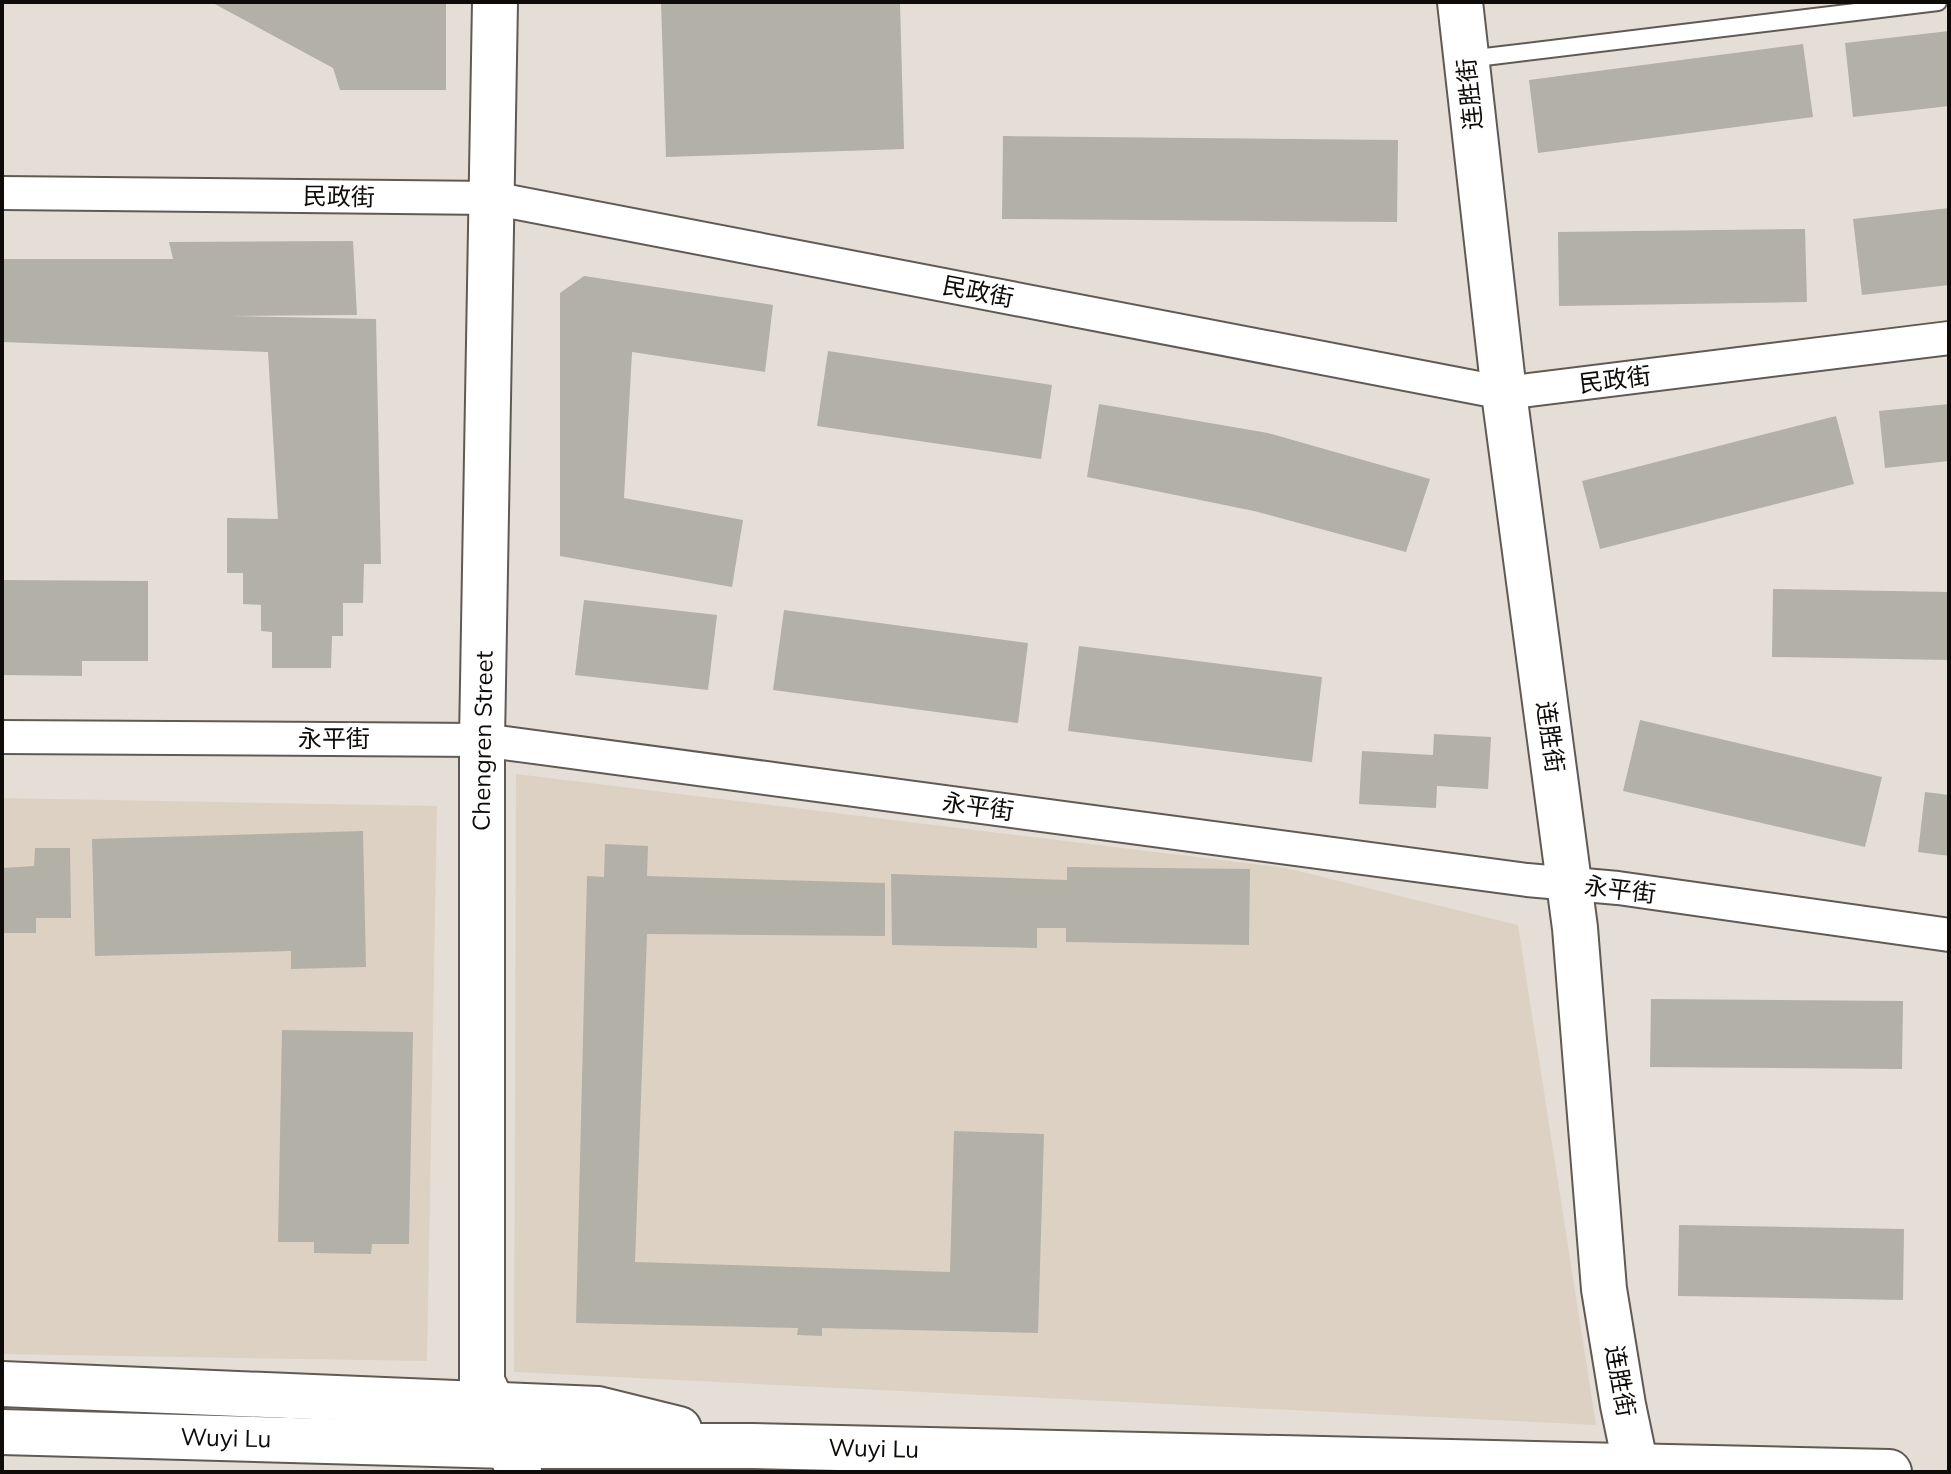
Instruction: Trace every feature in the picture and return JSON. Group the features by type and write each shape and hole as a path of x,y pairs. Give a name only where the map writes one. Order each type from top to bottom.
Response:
{"main road":[{"name":"Chengren Street","path":"495,2 482,740 482,1382 507,1442"},
{"name":"连胜街","path":"1460,2 1504,393 1575,928 1604,1289 1637,1469"},
{"path":"2,1384 507,1442"},
{"name":"Wuyi Lu","path":"2,1432 400,1442 752,1446 1316,1466 1889,1472"},
{"path":"643,1472 752,1446"}],"street":[{"name":"民政街","path":"2,193 492,198 1504,393 1949,338"},
{"name":"永平街","path":"2,737 482,740 1949,935"}],"lane":[{"path":"1466,59 1938,2"}],"shaded area":[{"path":"516,774 1286,868 1518,925 1596,1425 514,1372"},
{"path":"2,798 437,806 427,1361 2,1354"}],"building":[{"path":"211,2 446,2 446,90 340,90 333,68"},
{"path":"661,2 900,2 904,149 666,157"},
{"path":"1949,31 1949,106 1853,117 1845,43"},
{"path":"1803,44 1813,117 1538,153 1529,80"},
{"path":"1003,136 1398,140 1397,222 1002,219"},
{"path":"1949,208 1949,285 1862,295 1853,219"},
{"path":"1805,229 1807,302 1559,306 1558,232"},
{"path":"353,241 357,315 230,316 376,319 381,564 364,564 363,603 343,603 343,636 332,636 331,668 272,668 272,632 261,631 261,605 243,604 243,573 227,573 227,518 278,519 268,352 2,342 2,259 173,259 169,242"},
{"path":"584,276 773,305 765,372 632,352 624,498 743,520 732,587 560,556 560,293"},
{"path":"828,351 1052,385 1041,459 817,426"},
{"path":"1099,404 1268,433 1430,479 1406,552 1254,511 1087,477"},
{"path":"1949,404 1949,461 1885,468 1879,411"},
{"path":"1836,416 1854,484 1600,549 1582,481"},
{"path":"2,580 148,581 148,661 82,661 82,676 2,675"},
{"path":"1773,589 1949,592 1949,660 1772,657"},
{"path":"584,600 717,615 708,690 575,675"},
{"path":"784,610 1028,643 1018,723 773,690"},
{"path":"1079,646 1322,677 1312,762 1068,731"},
{"path":"1640,720 1882,777 1865,847 1623,791"},
{"path":"1434,734 1491,737 1488,789 1437,786 1436,808 1359,804 1362,751 1433,755"},
{"path":"1925,792 1949,795 1949,856 1918,852"},
{"path":"363,831 366,967 291,969 291,951 95,956 92,839"},
{"path":"605,844 648,846 647,876 885,883 885,936 647,934 635,1262 950,1272 954,1131 1044,1134 1038,1333 822,1328 822,1336 797,1335 798,1328 576,1323 587,876 604,877"},
{"path":"35,848 70,848 71,918 36,918 36,933 2,933 2,868 34,866"},
{"path":"1067,867 1250,869 1249,945 1066,942 1066,928 1037,928 1037,948 892,945 891,874 1067,880"},
{"path":"1651,999 1903,1001 1902,1069 1650,1067"},
{"path":"282,1030 413,1032 409,1244 372,1244 371,1254 314,1253 314,1242 278,1242"},
{"path":"1679,1225 1904,1229 1903,1300 1678,1296"}]}
